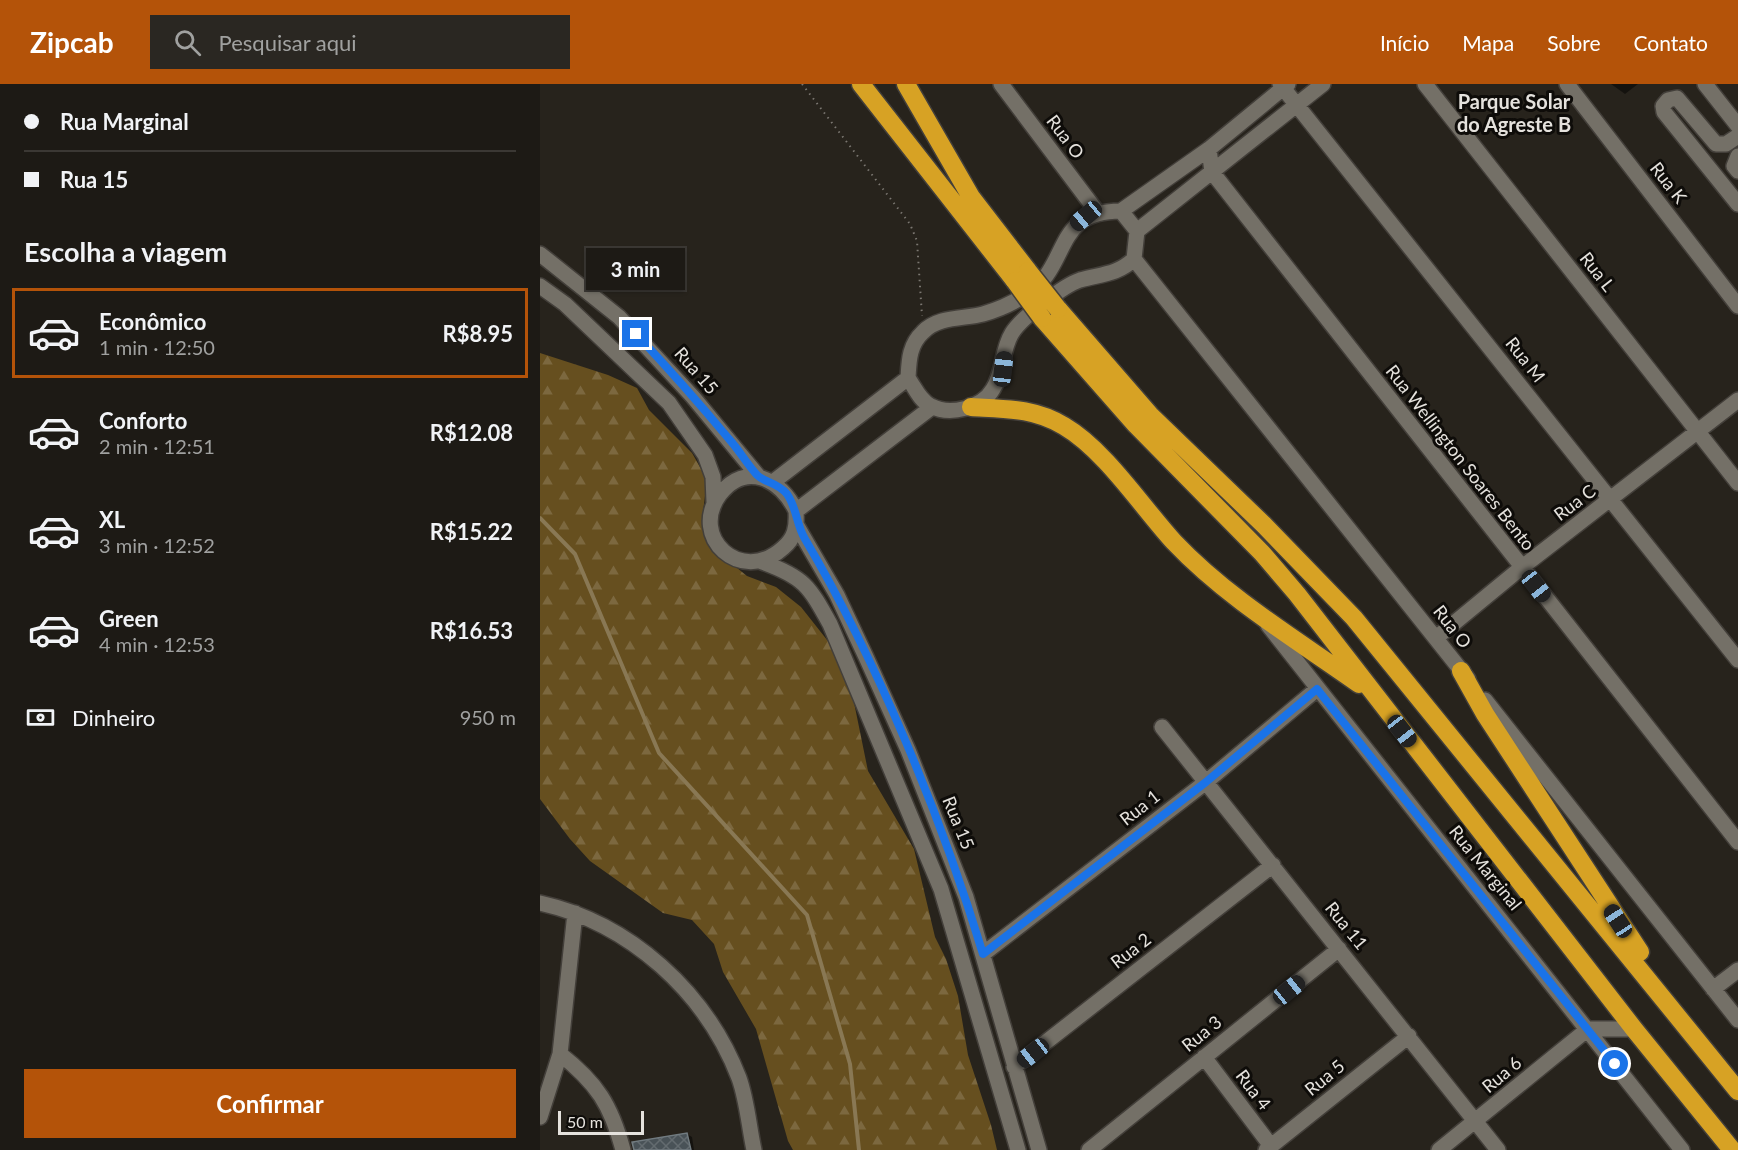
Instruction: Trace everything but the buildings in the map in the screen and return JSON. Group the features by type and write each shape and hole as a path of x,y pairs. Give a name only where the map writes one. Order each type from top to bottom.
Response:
{"highway":[{"path":"861,84 1021,276 1157,448 1262,553 1297,594 1634,1029 1732,1150"},
{"path":"906,84 971,197 1021,276"},
{"path":"1050,313 1150,415 1264,525 1354,618 1735,1087"},
{"path":"971,407 1030,410 1065,426 1089,446 1175,543 1224,587 1373,694"},
{"path":"1461,671 1485,714 1630,940 1712,1046 1735,1087"}],"street":[{"path":"1284,85 1209,149 1121,212 1086,216 1069,233 1056,262 1040,283 1025,295 995,309 939,322 923,331 910,351 908,378 921,398 932,407 952,411 971,407 992,392 1003,369 1006,347 1012,332 1036,309 1074,283 1107,276 1125,268 1134,259 1137,231 1323,84"},
{"name":"Rua L","path":"1425,84 1738,483"},
{"name":"Rua K","path":"1566,84 1738,306"},
{"path":"1705,84 1738,126"},
{"name":"Rua M","path":"1284,85 1296,104 1738,660"},
{"name":"Rua O","path":"1007,86 1098,213"},
{"path":"1738,136 1726,144 1716,144 1677,98 1668,100 1663,106 1664,112 1738,204"},
{"path":"1265,103 1280,117"},
{"path":"1209,149 1212,172"},
{"path":"1738,156 1734,166 1738,171"},
{"name":"Rua Wellington Soares Bento","path":"1212,172 1738,842"},
{"path":"1121,212 1137,231"},
{"name":"Rua 15","path":"540,254 620,317 766,480"},
{"name":"Rua O","path":"1134,259 1738,1020"},
{"path":"540,286 565,304 669,403 705,455 713,477 714,502 711,527 719,548 732,558 745,563 762,562 791,572 811,589 830,624 944,897 1018,1150"},
{"path":"766,480 908,378"},
{"name":"Rua C","path":"1436,638 1521,568 1738,400"},
{"path":"762,562 775,555 791,541 797,519 932,407"},
{"path":"714,502 727,486 744,478 766,480 788,495 797,519"},
{"name":"Rua 15","path":"797,519 837,595 908,750 966,897 1040,1150"},
{"name":"Rua Marginal","path":"1257,611 1682,1150"},
{"name":"Rua 1","path":"983,954 1206,782 1317,689"},
{"name":"Rua 11","path":"1162,727 1498,1150"},
{"name":"Rua 2","path":"1014,1067 1272,866"},
{"path":"540,903 575,913 626,937 674,977 701,1010 723,1045 740,1079 754,1150"},
{"path":"540,1117 560,1054 575,913"},
{"name":"Rua 3","path":"1089,1150 1339,949"},
{"path":"1713,989 1738,970"},
{"path":"1588,1029 1634,1029"},
{"name":"Rua 6","path":"1439,1150 1588,1029"},
{"name":"Rua 5","path":"1269,1148 1408,1036"},
{"path":"560,1054 581,1071 600,1092 614,1115 623,1150"},
{"name":"Rua 4","path":"1204,1057 1269,1148"}],"path":[{"path":"802,84 910,224 917,241 920,260 923,331"}],"green space":[{"path":"540,353 608,375 637,388 649,410 692,453 707,479 702,521 716,551 747,576 776,587 801,607 835,650 849,678 868,771 914,849 935,937 946,959 958,996 968,1055 997,1150 793,1150 788,1141 756,1029 723,972 714,944 692,920 663,913 590,861 540,799"}],"waterway":[{"path":"540,518 575,554 659,753 807,915 850,1064 859,1150"}],"district":[{"name":"Parque Solar do Agreste B","path":"1514,114"}],"route":[{"path":"636,334 693,397 759,477 773,482 788,495 796,512 797,526 837,595 908,750 966,897 983,954 1206,782 1317,689 1615,1064"}]}
